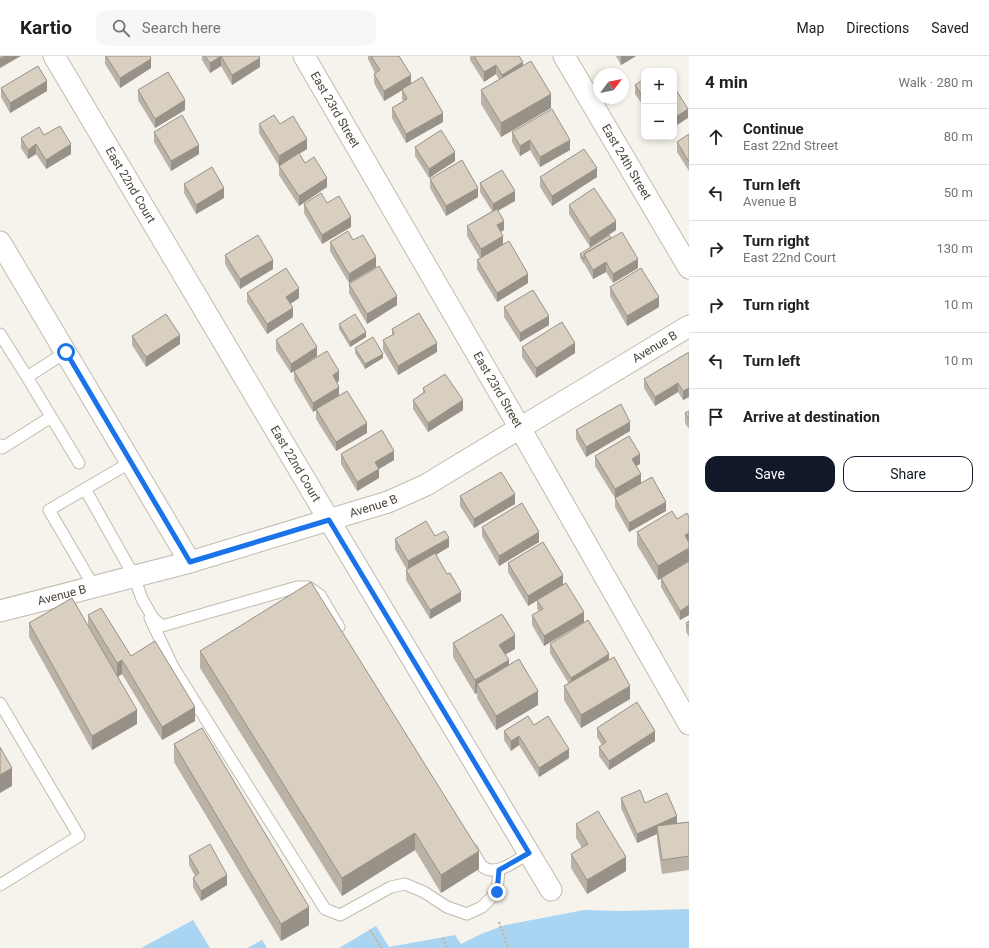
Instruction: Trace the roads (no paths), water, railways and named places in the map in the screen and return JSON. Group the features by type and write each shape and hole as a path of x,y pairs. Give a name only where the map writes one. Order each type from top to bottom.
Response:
{"street":[{"name":"East 22nd Court","path":"54,56 329,520 551,890"},
{"name":"East 23rd Street","path":"304,56 520,428 689,724"},
{"name":"East 24th Street","path":"564,56 689,268"},
{"path":"0,242 190,562"},
{"name":"Avenue B","path":"0,611 190,562 388,502 426,485 689,326"}],"lane":[{"path":"0,334 78,463"},
{"path":"27,377 66,352"},
{"path":"0,445 2,448 51,417"},
{"path":"94,587 49,510 132,462"},
{"path":"84,489 134,576 142,599 173,667 325,909 340,915 391,887 405,884 424,892 446,907 467,914 482,907 497,892 499,870"},
{"path":"142,599 153,618 162,626 297,587 308,587 320,595 344,636"},
{"path":"0,703 79,836 0,885"},
{"path":"466,838 482,866 489,870 499,870 529,853"}],"water":[{"path":"689,909 689,948 339,948 376,926 389,947 455,935 461,944 481,934 505,925 584,910 623,911"},
{"path":"193,920 210,948 141,948"},
{"path":"262,940 267,948 247,948"}]}
